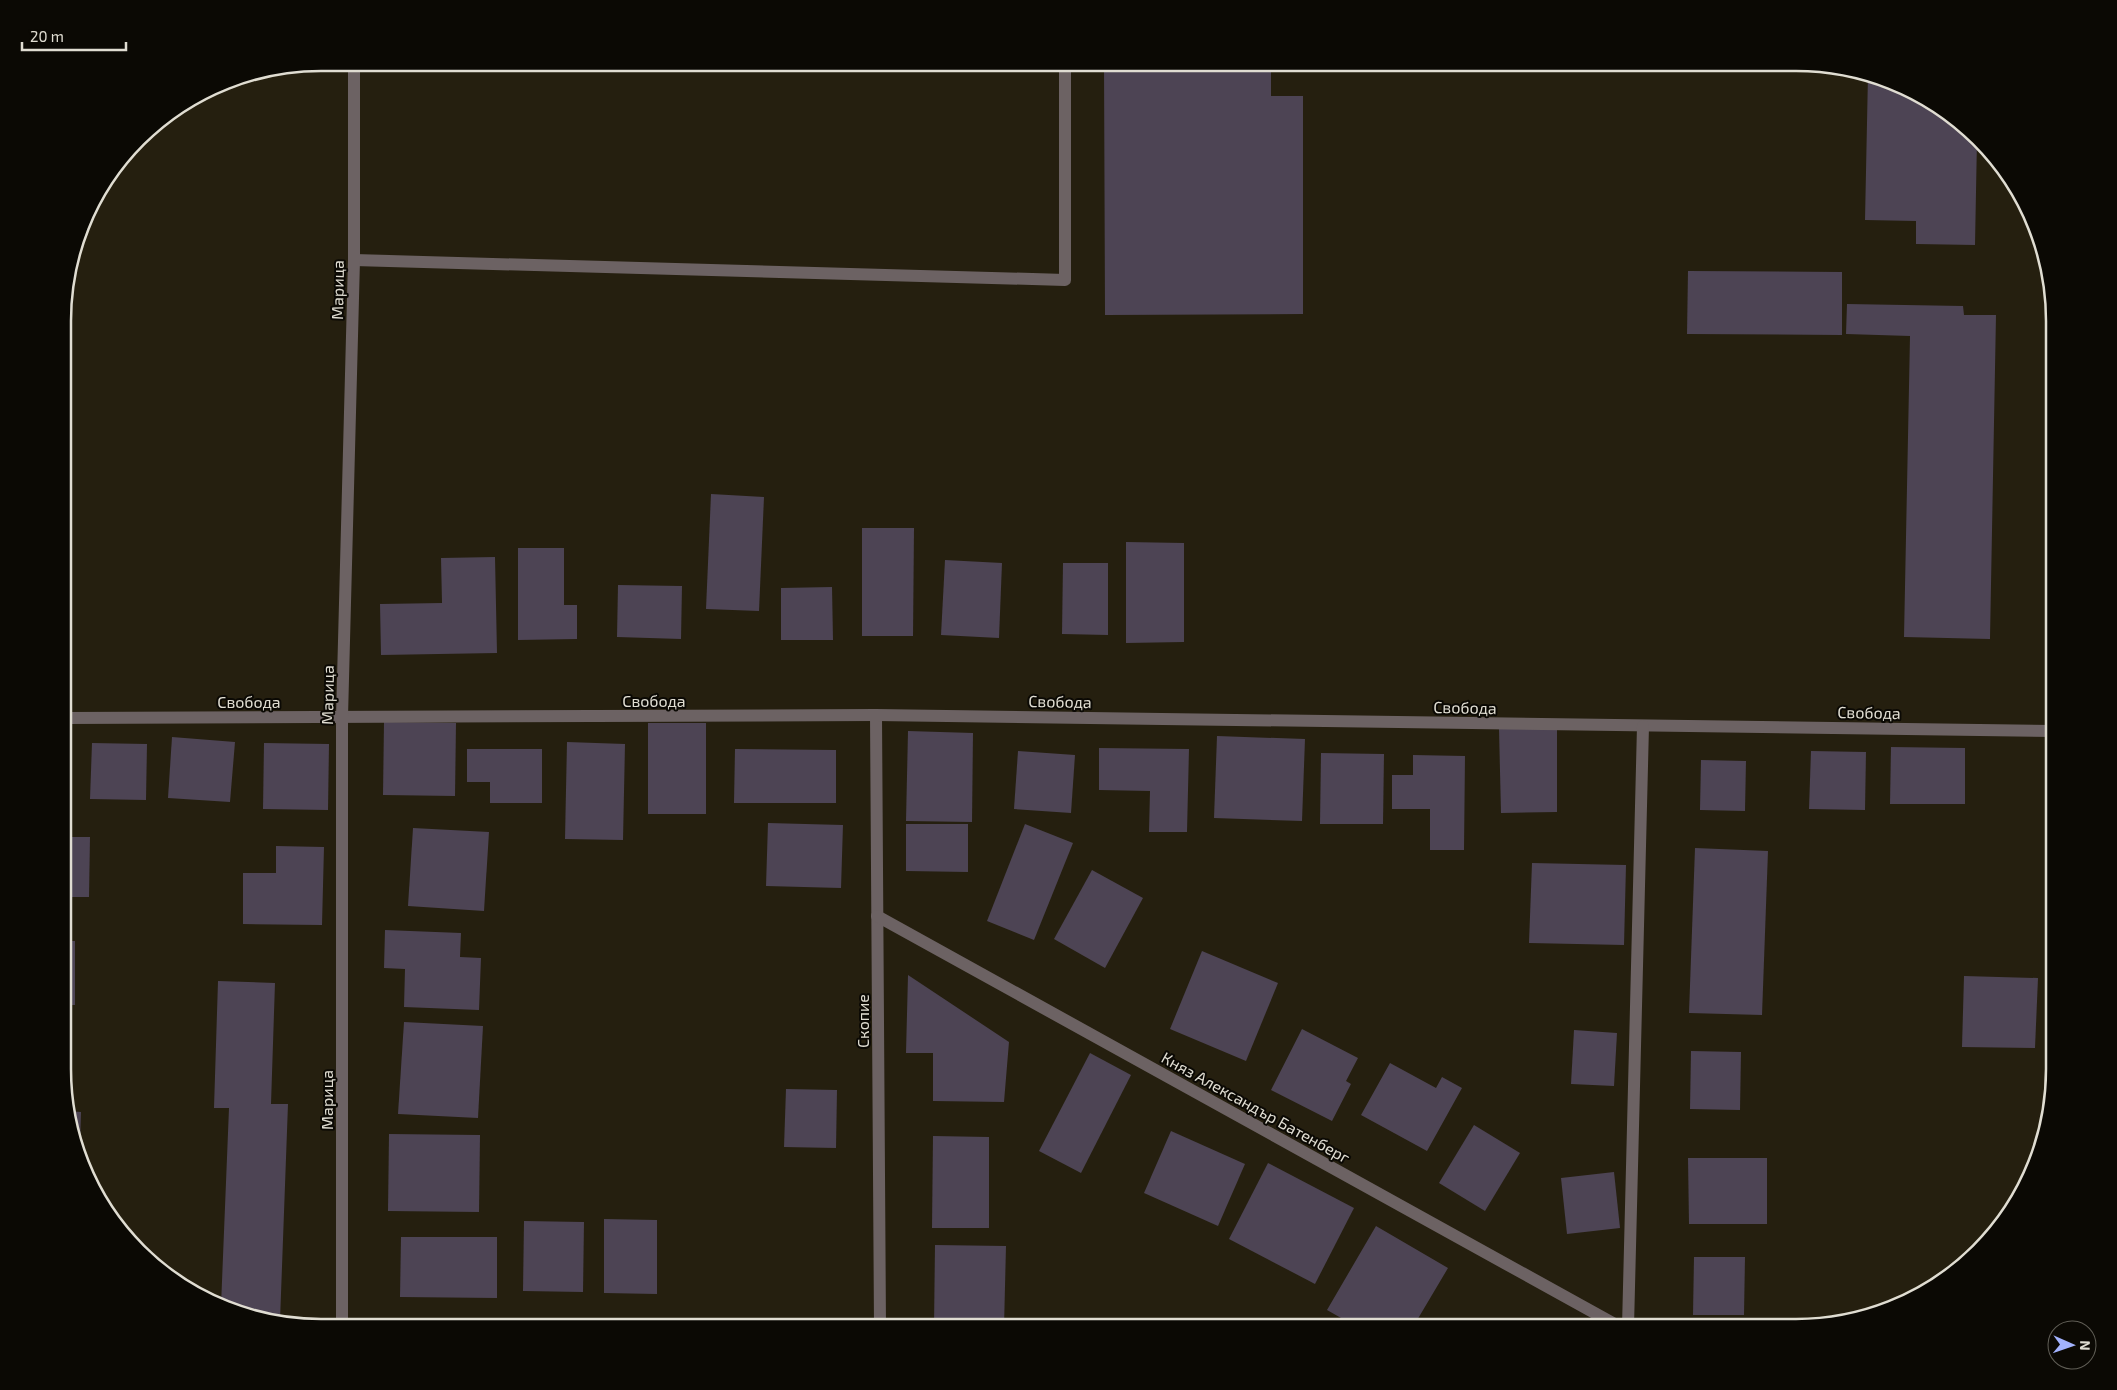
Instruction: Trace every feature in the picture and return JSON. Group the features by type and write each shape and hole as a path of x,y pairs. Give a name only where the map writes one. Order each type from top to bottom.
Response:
{"street":[{"name":"Марица","path":"342,1319 342,717 354,260 354,71"},
{"path":"354,260 1065,280 1065,71"},
{"name":"Свобода","path":"71,718 876,715 2046,731"},
{"name":"Скопие","path":"876,715 880,1319"},
{"path":"1628,1319 1643,726"},
{"name":"Княз Александър Батенберг","path":"877,916 1606,1319"}],"building":[{"path":"1104,71 1271,71 1271,96 1303,96 1303,314 1105,315"},
{"path":"1868,82 1892,90 1935,113 1977,148 1975,245 1916,244 1916,221 1865,220"},
{"path":"1688,271 1842,272 1842,335 1687,334"},
{"path":"1847,304 1963,306 1964,315 1996,315 1990,639 1904,637 1910,336 1846,334"},
{"path":"711,494 764,497 759,611 706,609"},
{"path":"862,528 914,528 913,636 862,636"},
{"path":"1126,542 1184,543 1184,642 1126,643"},
{"path":"518,548 564,548 564,605 577,605 577,639 518,640"},
{"path":"495,557 497,653 381,655 380,604 442,603 441,558"},
{"path":"945,560 1002,563 999,638 941,635"},
{"path":"1063,563 1108,563 1108,635 1062,634"},
{"path":"618,585 682,586 681,639 617,637"},
{"path":"832,587 833,640 781,640 781,588"},
{"path":"384,722 456,723 455,796 383,795"},
{"path":"648,723 706,723 706,814 648,814"},
{"path":"1499,729 1557,729 1557,812 1501,813"},
{"path":"908,731 973,733 972,822 906,821"},
{"path":"1217,736 1305,739 1302,821 1214,818"},
{"path":"172,737 235,742 230,802 168,798"},
{"path":"567,742 625,744 623,840 565,839"},
{"path":"92,743 147,744 146,800 90,799"},
{"path":"264,743 329,744 328,810 263,809"},
{"path":"1891,747 1965,748 1965,804 1890,804"},
{"path":"1099,748 1189,749 1187,832 1149,832 1150,791 1099,790"},
{"path":"467,749 542,749 542,803 490,803 490,782 467,782"},
{"path":"735,749 836,750 836,803 734,803"},
{"path":"1018,751 1075,755 1071,813 1014,809"},
{"path":"1811,751 1866,752 1865,810 1809,809"},
{"path":"1321,753 1384,754 1383,824 1320,824"},
{"path":"1413,755 1465,756 1464,850 1430,850 1430,809 1392,809 1392,775 1413,775"},
{"path":"1701,760 1746,761 1745,811 1700,810"},
{"path":"768,823 843,825 841,888 766,886"},
{"path":"906,824 968,824 968,872 906,871"},
{"path":"1025,824 1073,843 1034,940 987,921"},
{"path":"413,828 489,832 484,911 408,906"},
{"path":"71,837 90,837 89,897 71,897"},
{"path":"276,846 324,847 322,925 243,924 243,873 276,873"},
{"path":"1695,848 1768,851 1762,1015 1689,1013"},
{"path":"1532,863 1626,865 1624,945 1529,943"},
{"path":"1092,870 1143,898 1105,968 1054,939"},
{"path":"385,930 461,933 460,957 481,958 479,1010 404,1007 405,969 384,968"},
{"path":"71,941 75,941 75,1005 71,1005"},
{"path":"1202,951 1278,983 1246,1061 1170,1029"},
{"path":"908,975 1009,1042 1004,1102 933,1101 933,1053 906,1053"},
{"path":"1964,976 2038,978 2035,1048 1962,1047"},
{"path":"218,981 275,983 271,1104 288,1104 280,1316 241,1306 221,1298 229,1108 214,1108"},
{"path":"404,1022 483,1026 478,1118 398,1114"},
{"path":"1302,1029 1358,1058 1346,1081 1351,1084 1332,1121 1271,1090"},
{"path":"1574,1030 1617,1033 1614,1086 1571,1084"},
{"path":"1691,1051 1741,1052 1740,1110 1690,1109"},
{"path":"1090,1053 1131,1075 1081,1173 1039,1151"},
{"path":"1390,1063 1436,1088 1442,1077 1462,1088 1427,1151 1361,1115"},
{"path":"786,1089 837,1090 836,1148 784,1147"},
{"path":"75,1112 81,1112 80,1135"},
{"path":"1474,1125 1520,1153 1485,1211 1439,1183"},
{"path":"1171,1131 1245,1164 1218,1226 1144,1193"},
{"path":"389,1134 480,1135 479,1212 388,1211"},
{"path":"933,1136 989,1137 989,1228 932,1228"},
{"path":"1688,1158 1767,1158 1767,1224 1689,1224"},
{"path":"1268,1163 1354,1208 1315,1284 1229,1239"},
{"path":"1614,1172 1620,1228 1567,1234 1561,1178"},
{"path":"604,1219 657,1220 657,1294 604,1293"},
{"path":"524,1221 584,1222 583,1292 523,1291"},
{"path":"1376,1226 1448,1268 1418,1319 1343,1319 1327,1310"},
{"path":"401,1237 497,1237 497,1298 400,1297"},
{"path":"935,1245 1006,1246 1004,1319 934,1319"},
{"path":"1694,1257 1745,1257 1744,1315 1693,1315"}]}
